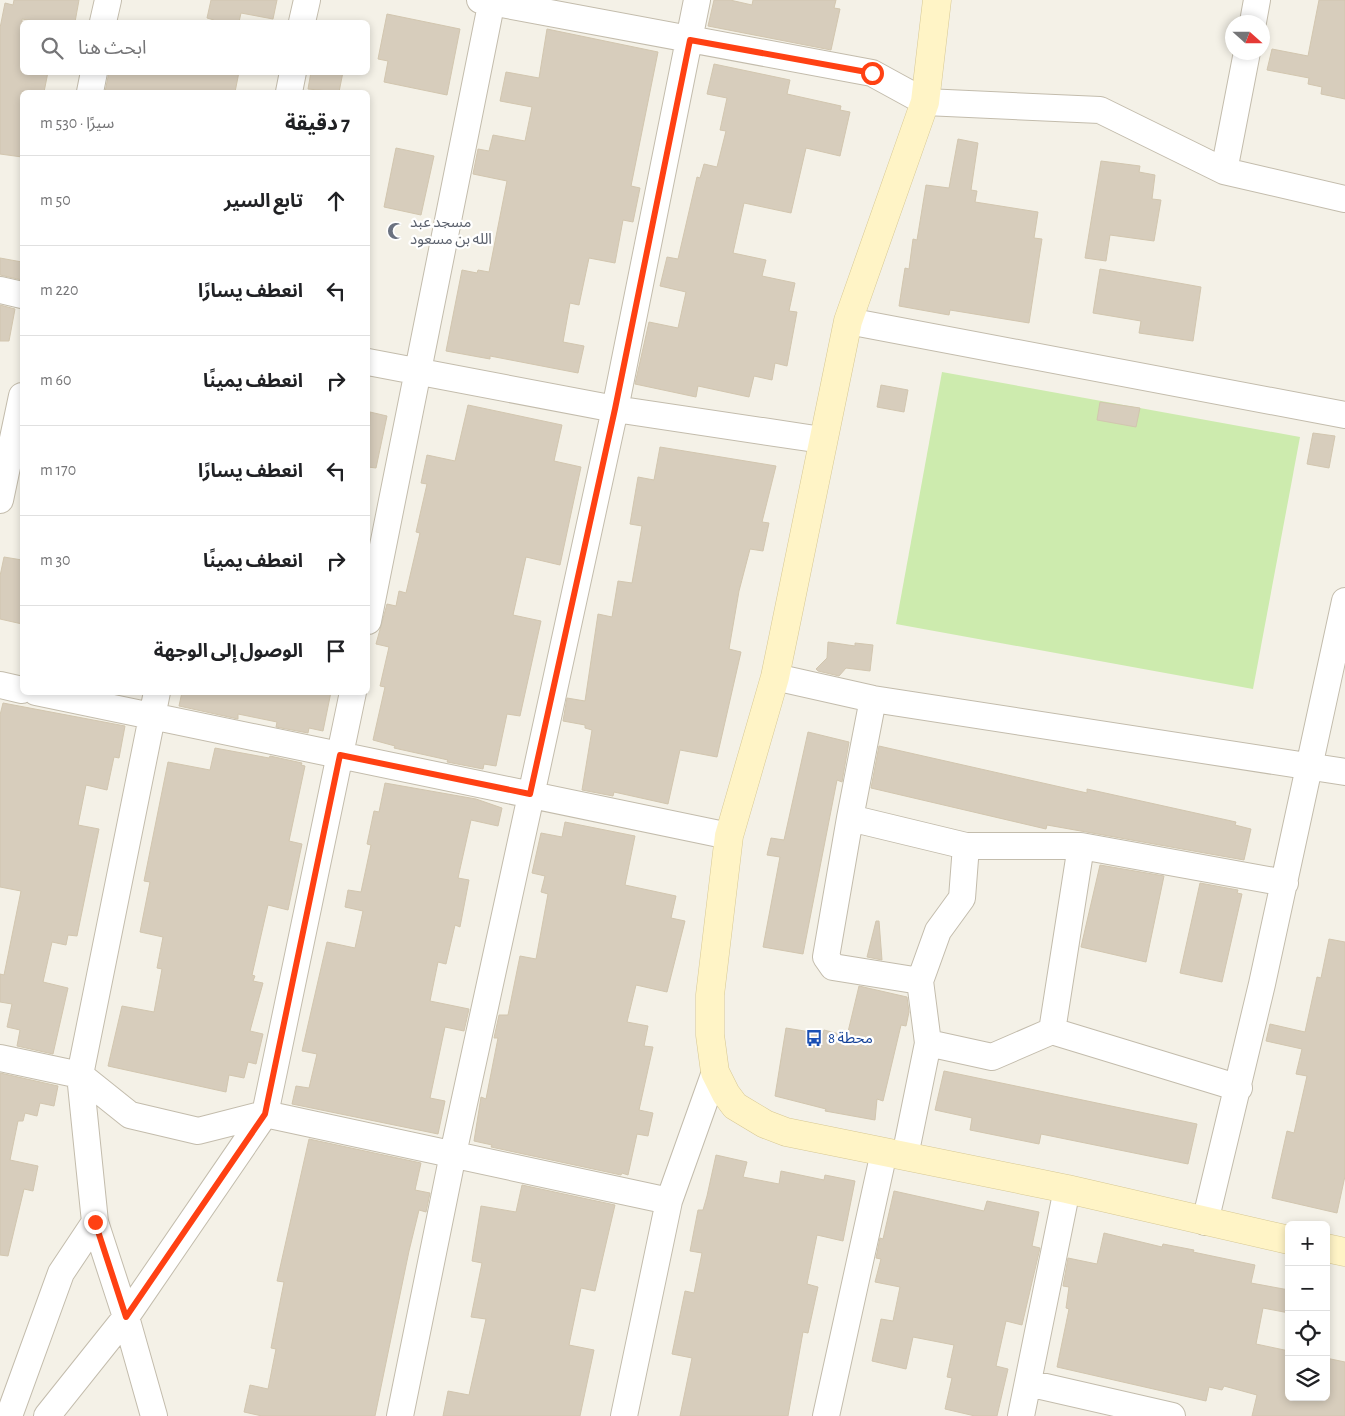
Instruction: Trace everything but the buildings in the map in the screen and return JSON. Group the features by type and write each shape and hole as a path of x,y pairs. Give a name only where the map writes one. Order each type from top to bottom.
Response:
{"street":[{"path":"103,20 108,0"},
{"path":"302,20 307,0"},
{"path":"400,1416 453,1154 615,409 697,0"},
{"path":"937,0 925,102 848,321 774,677 729,836 710,995 710,1035 715,1072 726,1094 735,1106 765,1124 786,1132 1067,1189 1285,1239"},
{"path":"1254,15 1257,0"},
{"path":"370,611 418,372 488,1 872,73 925,102 1100,110 1224,171 1345,199"},
{"path":"1224,171 1245,60"},
{"path":"90,90 93,75"},
{"path":"289,90 292,75"},
{"path":"0,290 20,295"},
{"path":"848,321 1345,415"},
{"path":"370,362 615,409 822,440"},
{"path":"0,500 20,405"},
{"path":"1205,1222 1239,1088 1345,601"},
{"path":"774,677 873,698 1345,772"},
{"path":"0,685 20,690"},
{"path":"63,695 155,705 340,755 729,836"},
{"path":"47,1416 126,1317 265,1114 352,695"},
{"path":"873,698 826,956 833,967 920,981"},
{"path":"154,1416 126,1317 95,1222 80,1075 155,705"},
{"path":"850,818 966,846 1081,846 1285,883"},
{"path":"826,1416 895,1154 928,1043 920,981 938,931 962,898 966,846"},
{"path":"1052,1031 1081,846"},
{"path":"928,1043 992,1057 1052,1031 1239,1088"},
{"path":"0,1058 80,1075 130,1115 198,1131 265,1114 669,1201"},
{"path":"624,1416 669,1201 715,1072"},
{"path":"1021,1416 1067,1189"},
{"path":"9,1416 61,1273 95,1222"},
{"path":"1330,1249 1345,1252"},
{"path":"1028,1383 1172,1416"}],"green space":[{"path":"942,372 1300,437 1253,689 896,624"}],"place":[{"name":"مسجد عبد الله بن مسعود","path":"396,231"},
{"name":"محطة 8","path":"814,1038"}],"route":[{"path":"95,1222 126,1317 265,1114 340,755 530,794 615,409 690,40 872,73"}]}
